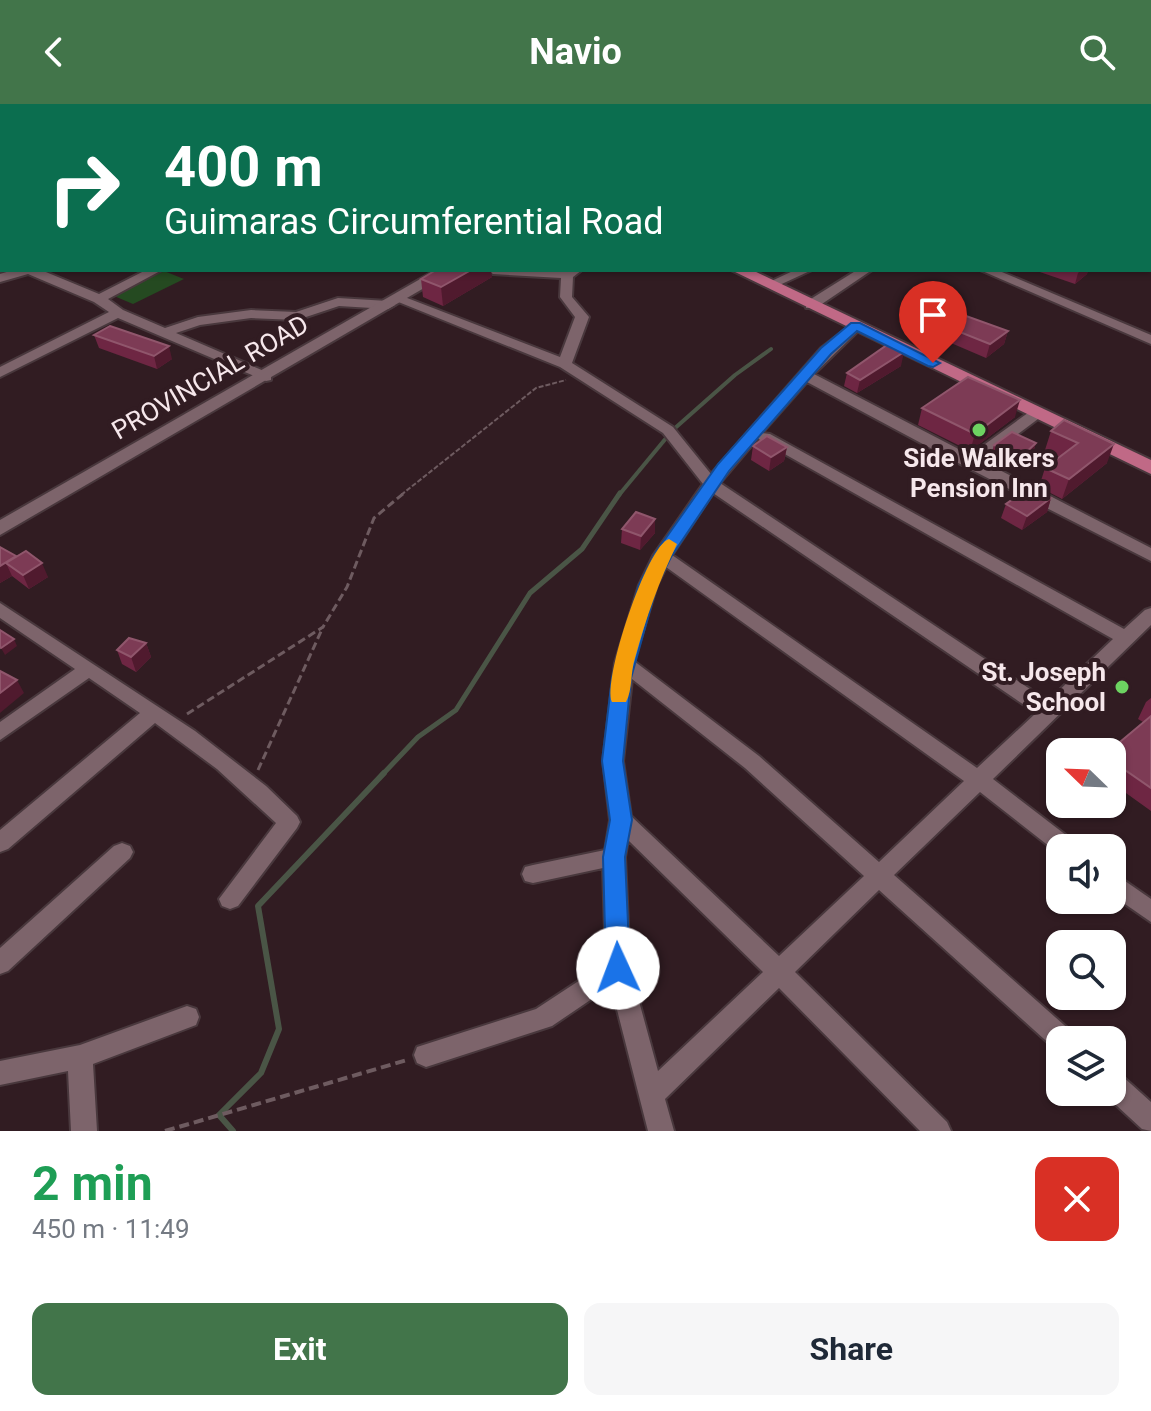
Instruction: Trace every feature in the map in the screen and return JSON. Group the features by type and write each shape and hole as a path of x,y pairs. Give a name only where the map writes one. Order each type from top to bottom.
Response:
{"main road":[{"path":"743,272 1149,464"}],"street":[{"path":"0,278 21,272"},
{"path":"33,272 99,299 118,313 266,377"},
{"path":"99,299 152,272"},
{"name":"PROVINCIAL ROAD","path":"0,529 444,272"},
{"path":"565,364 582,317 566,297 571,272"},
{"path":"769,285 801,272"},
{"path":"811,305 863,272"},
{"path":"991,272 1151,340"},
{"path":"164,333 198,321 251,314 297,316 338,302 392,302 565,364 668,430 711,484 1049,712"},
{"path":"0,373 118,313"},
{"path":"661,1131 618,968 614,857 621,820 613,761 624,663 648,585 662,556 711,484 805,375 856,325"},
{"path":"805,375 1151,555"},
{"path":"969,463 1037,413"},
{"path":"756,432 1126,638"},
{"path":"662,556 979,780 1049,834"},
{"path":"651,1095 1151,614"},
{"path":"4,618 162,719 264,795 289,822 230,899"},
{"path":"624,663 752,762 1048,1026"},
{"path":"0,732 88,669"},
{"path":"0,843 162,719"},
{"path":"621,820 938,1131"},
{"path":"0,963 122,852"},
{"path":"533,874 614,857"},
{"path":"1126,893 1151,912"},
{"path":"426,1055 543,1018 618,968"},
{"path":"0,1073 80,1057 187,1017"},
{"path":"80,1057 84,1131"},
{"path":"1126,1097 1151,1120"}],"path":[{"path":"251,787 323,627 347,587 374,518 406,489 536,388 581,375"},
{"path":"162,719 323,627"},
{"path":"165,1131 426,1055"}],"green space":[{"path":"162,272 184,279 133,304 114,296"}],"building":[{"path":"433,272 467,272 441,287 421,279"},
{"path":"941,307 1008,331 990,344 955,330 949,334 920,321"},
{"path":"110,326 169,346 154,356 94,335"},
{"path":"887,345 904,352 860,380 847,373"},
{"path":"968,377 1020,400 975,434 922,408"},
{"path":"1064,420 1114,444 1069,479 1045,468 1078,443 1051,431"},
{"path":"1012,432 1036,443 1021,457 994,445"},
{"path":"767,436 787,447 771,457 753,446"},
{"path":"1030,487 1051,498 1027,516 1006,504"},
{"path":"636,512 655,519 641,536 622,529"},
{"path":"0,547 16,556 0,566"},
{"path":"26,551 42,563 23,575 6,563"},
{"path":"0,630 14,639 1,648 0,647"},
{"path":"129,638 146,643 131,657 117,650"},
{"path":"0,671 17,680 0,693"},
{"path":"1151,716 1151,788 1126,771 1125,738"}],"waterway":[{"path":"674,429 735,375 771,349"},
{"path":"619,495 667,437"},
{"path":"382,775 418,737 456,710 530,593 582,549 620,493"},
{"path":"233,1131 219,1115 261,1073 279,1029 258,906 384,773"}],"slow traffic":[{"path":"619,697 624,663 648,585 669,544"}],"place":[{"name":"Side Walkers Pension Inn","path":"979,430"},
{"name":"St. Joseph School","path":"1122,687"}],"route":[{"path":"618,968 614,857 621,820 613,761 621,678 648,585 662,556 723,468 826,351 856,325 933,363"}]}
